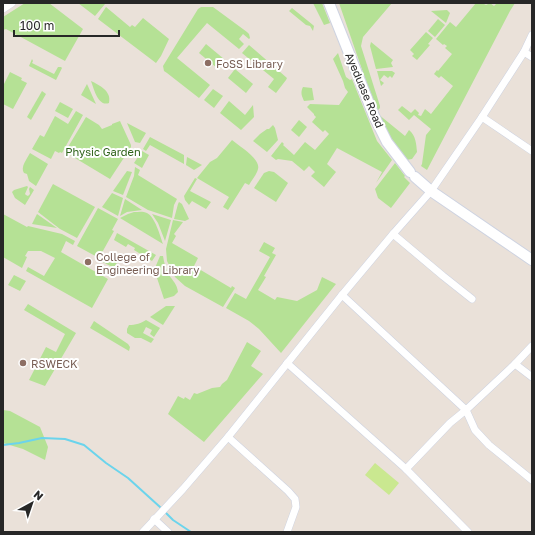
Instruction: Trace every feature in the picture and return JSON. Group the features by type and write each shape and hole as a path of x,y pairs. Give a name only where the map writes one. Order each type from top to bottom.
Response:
{"street":[{"path":"3,9 12,3"},
{"name":"Ayeduase Road","path":"329,3 374,116 387,142 413,174 432,191 532,260"},
{"path":"143,532 228,437 342,295 393,234 432,191 524,52 532,35"},
{"path":"524,52 532,57"},
{"path":"482,117 532,151"},
{"path":"393,234 472,299"},
{"path":"342,295 466,410 475,430 488,445 532,480"},
{"path":"406,469 450,423 515,364 532,346"},
{"path":"287,363 406,469 468,532"},
{"path":"515,364 532,378"},
{"path":"228,437 295,499 296,507 287,532"},
{"path":"154,519 168,532"}],"green space":[{"path":"25,3 49,3 83,29 65,61 6,29 3,30 3,17"},
{"path":"78,3 107,3 95,16"},
{"path":"313,3 322,3 330,23 324,25"},
{"path":"339,3 392,3 363,37 361,46 380,106 377,111 376,110"},
{"path":"476,3 486,5 490,3 494,6 497,3 515,3 427,170 421,166 426,135 431,129 414,115 409,120 398,110 402,106 411,113 415,109 419,113 418,115 421,116 425,109 431,114 453,86 441,76 439,78 434,74 452,54 445,48 447,46 444,44 443,45 436,39 450,22 456,27"},
{"path":"106,7 130,27 132,25 135,27 143,18 169,39 156,63 98,19"},
{"path":"201,7 213,7 247,32 250,38 249,39 243,34 239,39 244,44 239,49 207,23 177,58 210,85 199,98 164,71 163,66 198,9"},
{"path":"292,8 314,26 313,31 310,26 306,25 289,11"},
{"path":"447,10 450,13 446,23 431,11"},
{"path":"438,19 445,25 435,37 428,31"},
{"path":"426,32 433,38 428,44 430,45 417,60 412,56 414,54 410,50"},
{"path":"371,42 393,60 391,63 393,67 376,69 370,46"},
{"path":"206,44 224,59 217,68 199,53"},
{"path":"249,45 287,78 276,93 268,87 274,79 242,53"},
{"path":"338,53 346,77 350,80 352,79 377,141 392,160 376,183 382,172 337,148 327,164 336,172 324,187 311,176 315,172 309,166 304,171 292,161 276,160 271,156 282,142 284,144 283,145 294,155 305,142 315,150 329,134 325,130 323,132 312,122 316,117 307,107 310,104 339,105 348,92 333,59"},
{"path":"32,59 32,63 54,74 58,67 61,67 62,68 56,80 29,66"},
{"path":"235,69 253,84 246,93 228,78"},
{"path":"377,71 392,71 395,73 392,78 390,76 388,78 384,75 380,80 384,83 381,86"},
{"path":"10,72 22,78 21,80 27,83 13,109 3,104 3,86"},
{"path":"91,81 107,92 109,95 109,103 105,104 99,100"},
{"path":"87,84 96,104 81,95"},
{"path":"303,87 312,88 314,100 304,101 301,93"},
{"path":"213,89 223,96 214,108 204,100"},
{"path":"42,91 46,94 31,120 27,117"},
{"path":"229,101 245,115 253,105 254,117 241,130 220,113"},
{"path":"60,102 73,109 68,118 55,111"},
{"path":"76,111 83,115 62,153 55,151 51,159 32,149 40,135 44,137 55,116 68,124"},
{"path":"378,114 405,136 409,130 411,132 415,140 417,152 412,159 406,160 394,144"},
{"name":"Physic Garden","path":"86,117 99,125 102,129 120,121 131,145 110,179 65,152"},
{"path":"299,120 307,127 299,137 291,130"},
{"path":"127,123 146,133 140,143 135,142"},
{"path":"273,125 278,140 267,152 253,141"},
{"path":"150,137 184,155 184,164 150,145 146,151 143,149"},
{"path":"232,140 253,157 258,165 258,169 249,185 245,183 228,210 223,207 229,197 197,178 210,162 217,158"},
{"path":"142,151 149,155 142,168 134,163"},
{"path":"30,153 48,164 36,186 29,181 27,174 23,171 24,163"},
{"path":"187,157 202,165 194,170 186,165"},
{"path":"395,163 410,183 391,208 378,198 375,189"},
{"path":"135,167 140,170 138,175 177,199 174,205 172,218 148,210 126,197 134,176"},
{"path":"127,171 132,172 123,195 113,191"},
{"path":"269,171 274,172 288,183 276,202 254,188 264,173"},
{"path":"195,178 197,179 190,191 211,202 206,209 192,201 189,205 185,200 184,196"},
{"path":"53,184 95,207 77,238 60,229 38,212"},
{"path":"27,186 26,195 28,196 30,194 30,187 34,190 25,205 15,198 12,192"},
{"path":"112,193 123,198 118,216 102,207"},
{"path":"125,199 142,210 127,212 120,216"},
{"path":"179,202 182,204 189,219 185,221 174,219"},
{"path":"98,208 118,219 112,230 114,231 99,258 77,246"},
{"path":"134,212 144,212 150,215 157,227 163,244 120,218"},
{"path":"3,214 27,227 62,234 75,241 73,245 66,241 61,252 108,279 92,308 26,271 28,267 44,276 55,258 41,251 28,251 22,268 3,257"},
{"path":"37,214 57,228 32,224"},
{"path":"152,214 171,220 165,241 158,223"},
{"path":"173,220 183,222 174,234 176,236 172,243 198,258 194,266 231,288 232,286 235,288 223,307 185,286 175,277 167,261 166,249"},
{"path":"117,233 156,255 152,261 134,250 135,248 128,244 126,247 114,240"},
{"path":"264,242 275,248 272,253 276,255 258,290 275,300 277,297 297,301 317,290 322,277 336,284 281,353 259,329 249,321 226,308 235,293 246,299 270,257 259,251"},
{"path":"105,254 118,261 114,268 101,261"},
{"path":"160,256 163,256 169,275 176,285 178,292 174,296 164,299 155,268"},
{"path":"14,275 26,281 20,291 8,285"},
{"path":"28,304 76,333 45,386 29,380 46,347 56,352 65,334 24,310"},
{"path":"166,306 175,306 163,325 150,317"},
{"path":"146,320 160,328 154,337 150,334 152,330 146,327 143,333 154,339 151,343 141,338 135,338 127,333 129,325 138,324"},
{"path":"94,321 128,344 130,347 129,351 90,328"},
{"path":"247,342 261,351 251,366 263,374 204,442 168,414 178,396 184,399 185,397 190,400 194,393 197,394 212,388 220,387 227,380"},
{"path":"3,410 10,411 40,427 48,447 45,460 23,449 3,443"},
{"path":"375,463 399,483 389,495 365,475"}],"waterway":[{"path":"3,445 42,438 65,439 84,445 106,463 128,478 160,507"},
{"path":"166,513 173,520 191,532"}],"place":[{"name":"FoSS Library","path":"208,63"},
{"name":"College of Engineering Library","path":"88,262"},
{"name":"RSWECK","path":"23,363"}]}
